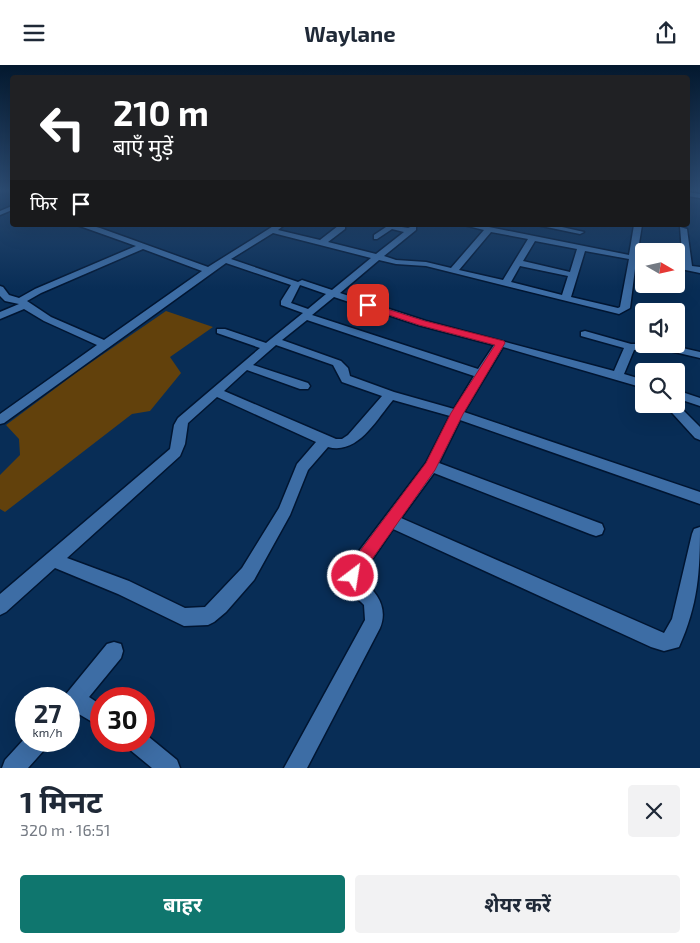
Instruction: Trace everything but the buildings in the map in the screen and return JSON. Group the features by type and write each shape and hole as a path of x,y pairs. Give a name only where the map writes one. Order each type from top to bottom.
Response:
{"street":[{"path":"89,227 108,232 209,270"},
{"path":"0,419 209,270 273,227 322,243 406,264 437,266 566,299 623,310 638,227"},
{"path":"322,243 342,227"},
{"path":"376,237 391,227"},
{"path":"478,227 635,258"},
{"path":"514,235 520,227"},
{"path":"561,227 581,229 574,275 566,299"},
{"path":"0,607 175,452 179,445 178,429 182,421 270,344 413,228"},
{"path":"453,271 489,229"},
{"path":"683,229 688,267"},
{"path":"506,283 532,238"},
{"path":"0,316 23,303 38,291 143,246"},
{"path":"225,260 295,283 296,286 286,301 286,305 374,340 482,374"},
{"path":"519,263 574,275"},
{"path":"685,266 700,270"},
{"path":"302,283 422,323 635,381"},
{"path":"0,289 3,296 9,300 23,303 41,315 104,344"},
{"path":"221,331 337,363 342,368 342,374 346,379 390,395 457,413 700,498"},
{"path":"585,334 631,347 657,345 700,355"},
{"path":"295,768 374,622 375,607 370,597 354,586 353,576 359,564 431,466 457,413 500,343"},
{"path":"618,375 627,352 631,347"},
{"path":"246,366 304,386"},
{"path":"215,392 337,445 346,444 353,438 390,395"},
{"path":"685,398 700,402"},
{"path":"679,413 700,435"},
{"path":"54,560 122,587 184,617 208,616 220,606 248,575 285,511 302,468 325,441"},
{"path":"431,466 596,529"},
{"path":"391,521 651,638 664,642 672,640 681,621 700,534"},
{"path":"80,693 114,651"},
{"path":"13,768 27,752"},
{"path":"149,752 169,768"}],"shaded area":[{"path":"166,311 213,327 170,357 181,373 150,411 132,414 5,512 0,509 0,475 20,455 19,439 6,425 80,370"}],"route":[{"path":"353,576 359,564 431,466 457,413 500,343 422,323 368,305"}]}
